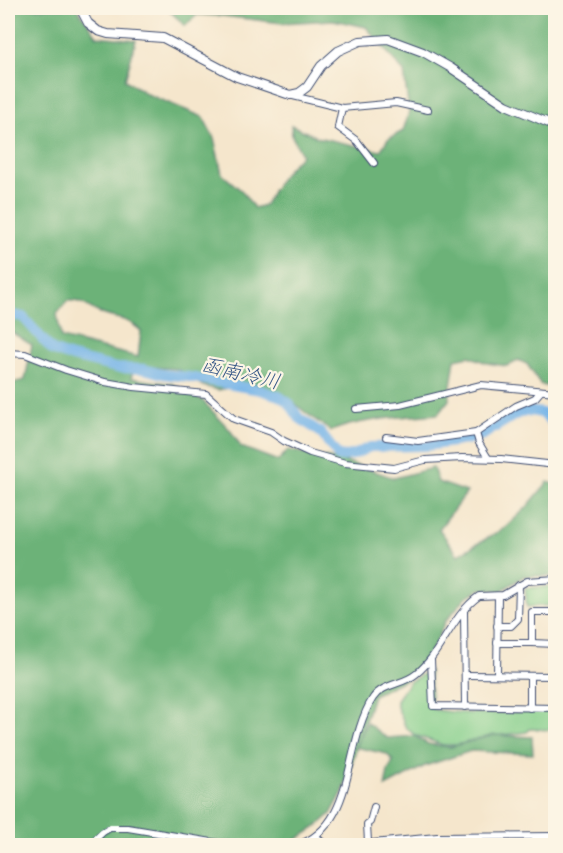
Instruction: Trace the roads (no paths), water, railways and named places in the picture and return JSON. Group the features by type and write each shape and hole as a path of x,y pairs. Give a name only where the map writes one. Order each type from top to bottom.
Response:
{"street":[{"path":"80,8 88,23 98,31 108,34 163,38 237,77 290,95 342,108 396,103 428,110"},
{"path":"290,95 299,93 307,87 321,66 338,51 360,41 388,39 423,52 506,105 555,126"},
{"path":"342,108 338,127 357,141 374,164"},
{"path":"8,352 25,354 105,382 206,394 234,419 271,432 310,453 345,463 394,468 442,458 488,458 555,465"},
{"path":"356,409 400,405 481,385 555,392"},
{"path":"386,437 418,441 476,433 516,406 535,398 541,391"},
{"path":"476,433 488,458"},
{"path":"295,846 316,836 335,814 343,792 356,737 372,700 382,689 415,676 430,660 453,624 479,596 498,596 509,593 527,581 555,579"},
{"path":"497,626 511,626 518,620 519,585"},
{"path":"497,675 498,596"},
{"path":"464,611 465,707"},
{"path":"532,644 532,612 555,612"},
{"path":"497,643 555,644"},
{"path":"430,660 433,706 555,708"},
{"path":"465,675 555,676"},
{"path":"530,676 530,708"},
{"path":"368,842 367,824 370,822 374,807"},
{"path":"358,825 367,824"},
{"path":"88,846 110,828 128,828 245,846"},
{"path":"316,836 326,846"},
{"path":"340,846 441,837 555,836"}],"waterway":[{"name":"函南冷川","path":"8,314 23,317 52,350 68,356 116,368 144,369 260,390 279,396 289,403 299,418 320,432 339,457 353,455 370,447 426,446 466,440 483,435 517,414 530,411 542,413 556,426"}]}
